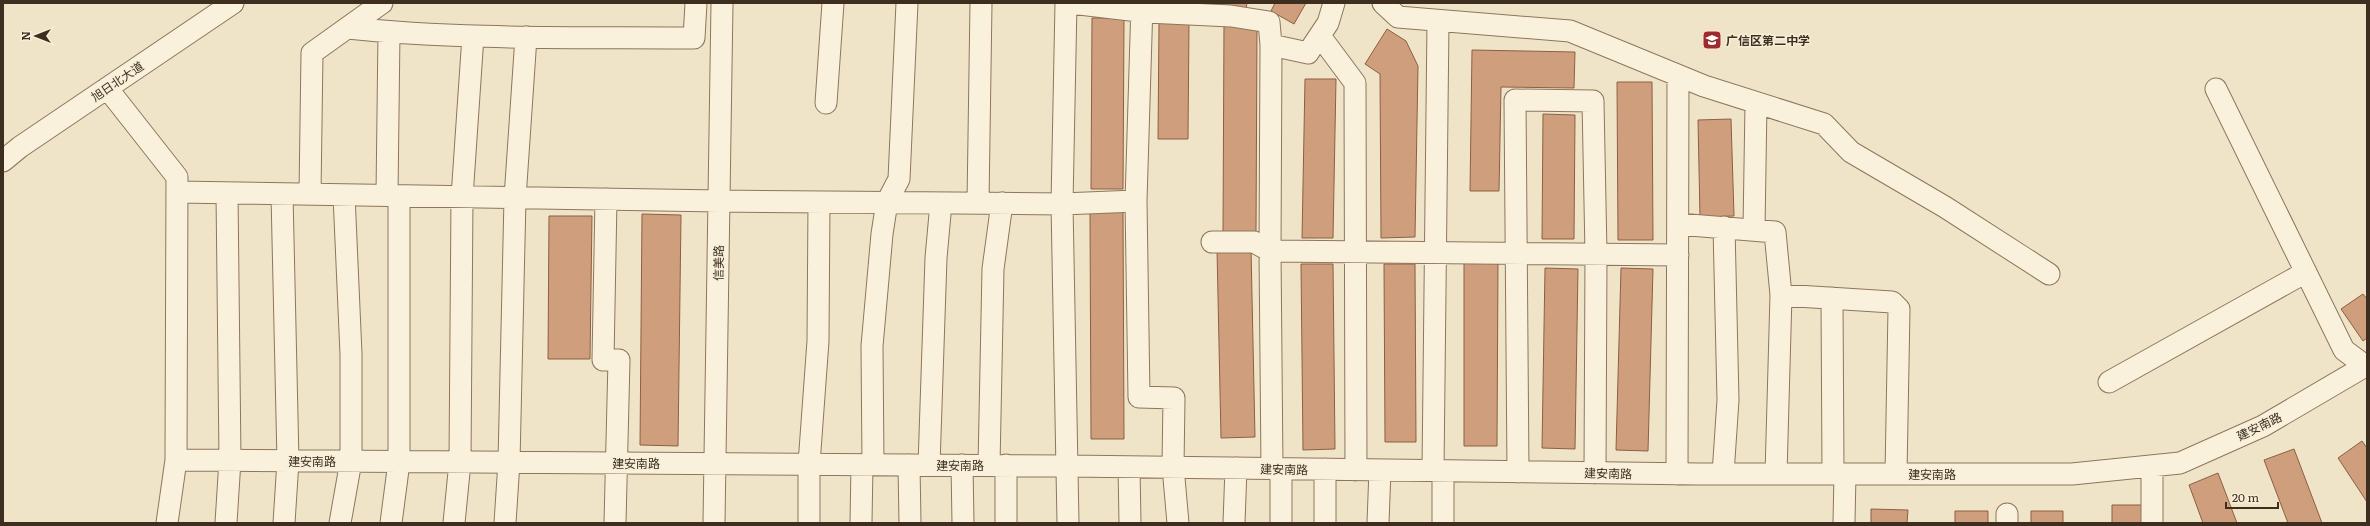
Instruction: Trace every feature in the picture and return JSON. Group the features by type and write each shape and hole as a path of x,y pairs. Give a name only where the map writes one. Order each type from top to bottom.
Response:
{"street":[{"name":"旭日北大道","path":"3,161 20,147 233,3"},
{"path":"310,194 312,53 382,3"},
{"path":"348,28 389,32 473,36 694,38 696,3"},
{"name":"信美路","path":"714,523 722,3"},
{"path":"826,103 833,3"},
{"path":"861,523 867,465 872,346 882,234 887,202 899,179 907,3"},
{"path":"978,203 980,3"},
{"path":"1066,3 1062,204 1068,523"},
{"path":"1070,3 1142,7 1231,16 1269,22 1271,45 1270,251 1276,469 1282,523"},
{"path":"1271,45 1308,53 1328,23 1334,3"},
{"path":"1383,3 1398,17 1570,31 1678,76 1756,103 1824,124 1851,152 1944,207 2049,274"},
{"path":"1142,7 1136,201 1139,397 1174,398 1173,467 1178,523"},
{"path":"1438,21 1435,252 1438,471 1442,523"},
{"path":"389,32 398,462 391,523"},
{"path":"454,523 460,462 462,197 473,36"},
{"path":"1320,36 1355,83 1356,470"},
{"path":"505,523 509,462 516,198 526,37"},
{"path":"1677,474 1678,76"},
{"path":"107,88 177,177 176,460 167,523"},
{"path":"2216,89 2344,350 2367,366"},
{"path":"1518,472 1518,253 1515,100 1593,101 1596,254 1595,473"},
{"path":"1754,229 1756,103"},
{"path":"177,192 820,202 1062,204 1136,201"},
{"path":"226,523 230,460 227,193"},
{"path":"282,194 288,461 284,523"},
{"path":"340,523 350,461 350,354 344,195"},
{"path":"606,199 603,360 619,360 614,523"},
{"path":"809,523 809,464 818,341 820,202"},
{"path":"910,523 919,465 941,203"},
{"path":"1002,203 993,269 998,466 1006,523"},
{"path":"1678,224 1754,229 1775,232 1781,295 1776,474"},
{"path":"1723,474 1728,400 1724,227"},
{"path":"1212,242 1254,242 1270,251 1678,255"},
{"path":"2110,382 2306,272"},
{"path":"1781,295 1892,302 1899,309 1896,474"},
{"path":"1832,298 1839,474 1844,523"},
{"name":"建安南路","path":"176,460 1068,466 1677,474 2072,474 2180,463 2263,426 2367,366"},
{"path":"962,466 963,523"},
{"path":"2152,466 2152,523"},
{"path":"1129,467 1130,523"},
{"path":"1234,523 1236,468"},
{"path":"1325,469 1325,523"},
{"path":"1378,523 1380,470"}],"building":[{"path":"1222,3 1247,3 1246,9 1222,5"},
{"path":"1275,3 1306,3 1294,24 1271,11"},
{"path":"1092,18 1124,18 1123,189 1091,189"},
{"path":"1159,21 1189,21 1188,139 1158,139"},
{"path":"1224,22 1257,23 1256,233 1223,233"},
{"path":"1387,29 1406,41 1418,66 1415,237 1381,238 1380,74 1365,64"},
{"path":"1472,50 1575,52 1574,88 1501,87 1499,191 1470,191"},
{"path":"1305,79 1336,79 1333,238 1302,238"},
{"path":"1617,82 1652,82 1653,240 1618,240"},
{"path":"1543,114 1575,115 1574,239 1542,239"},
{"path":"1731,119 1734,216 1700,217 1698,120"},
{"path":"1090,212 1123,212 1124,439 1091,439"},
{"path":"642,214 681,215 678,446 640,445"},
{"path":"549,216 592,216 590,359 548,359"},
{"path":"1251,248 1255,437 1221,438 1217,249"},
{"path":"1464,262 1498,263 1497,446 1464,446"},
{"path":"1301,264 1333,264 1335,449 1303,450"},
{"path":"1384,264 1415,264 1416,442 1385,442"},
{"path":"1545,268 1578,269 1575,449 1542,448"},
{"path":"1621,268 1653,269 1648,451 1616,450"},
{"path":"2363,294 2367,299 2367,338 2363,341 2341,309"},
{"path":"2362,441 2367,448 2367,502 2338,458"},
{"path":"2294,449 2322,523 2288,523 2264,460"},
{"path":"2218,473 2237,523 2203,523 2189,485"},
{"path":"2112,505 2144,505 2144,523 2112,523"},
{"path":"1871,509 1908,510 1907,523 1871,523"},
{"path":"1955,511 1988,511 1988,523 1955,523"},
{"path":"2031,511 2063,511 2063,523 2031,523"}],"place":[{"name":"广信区第二中学","path":"1712,40"}]}
